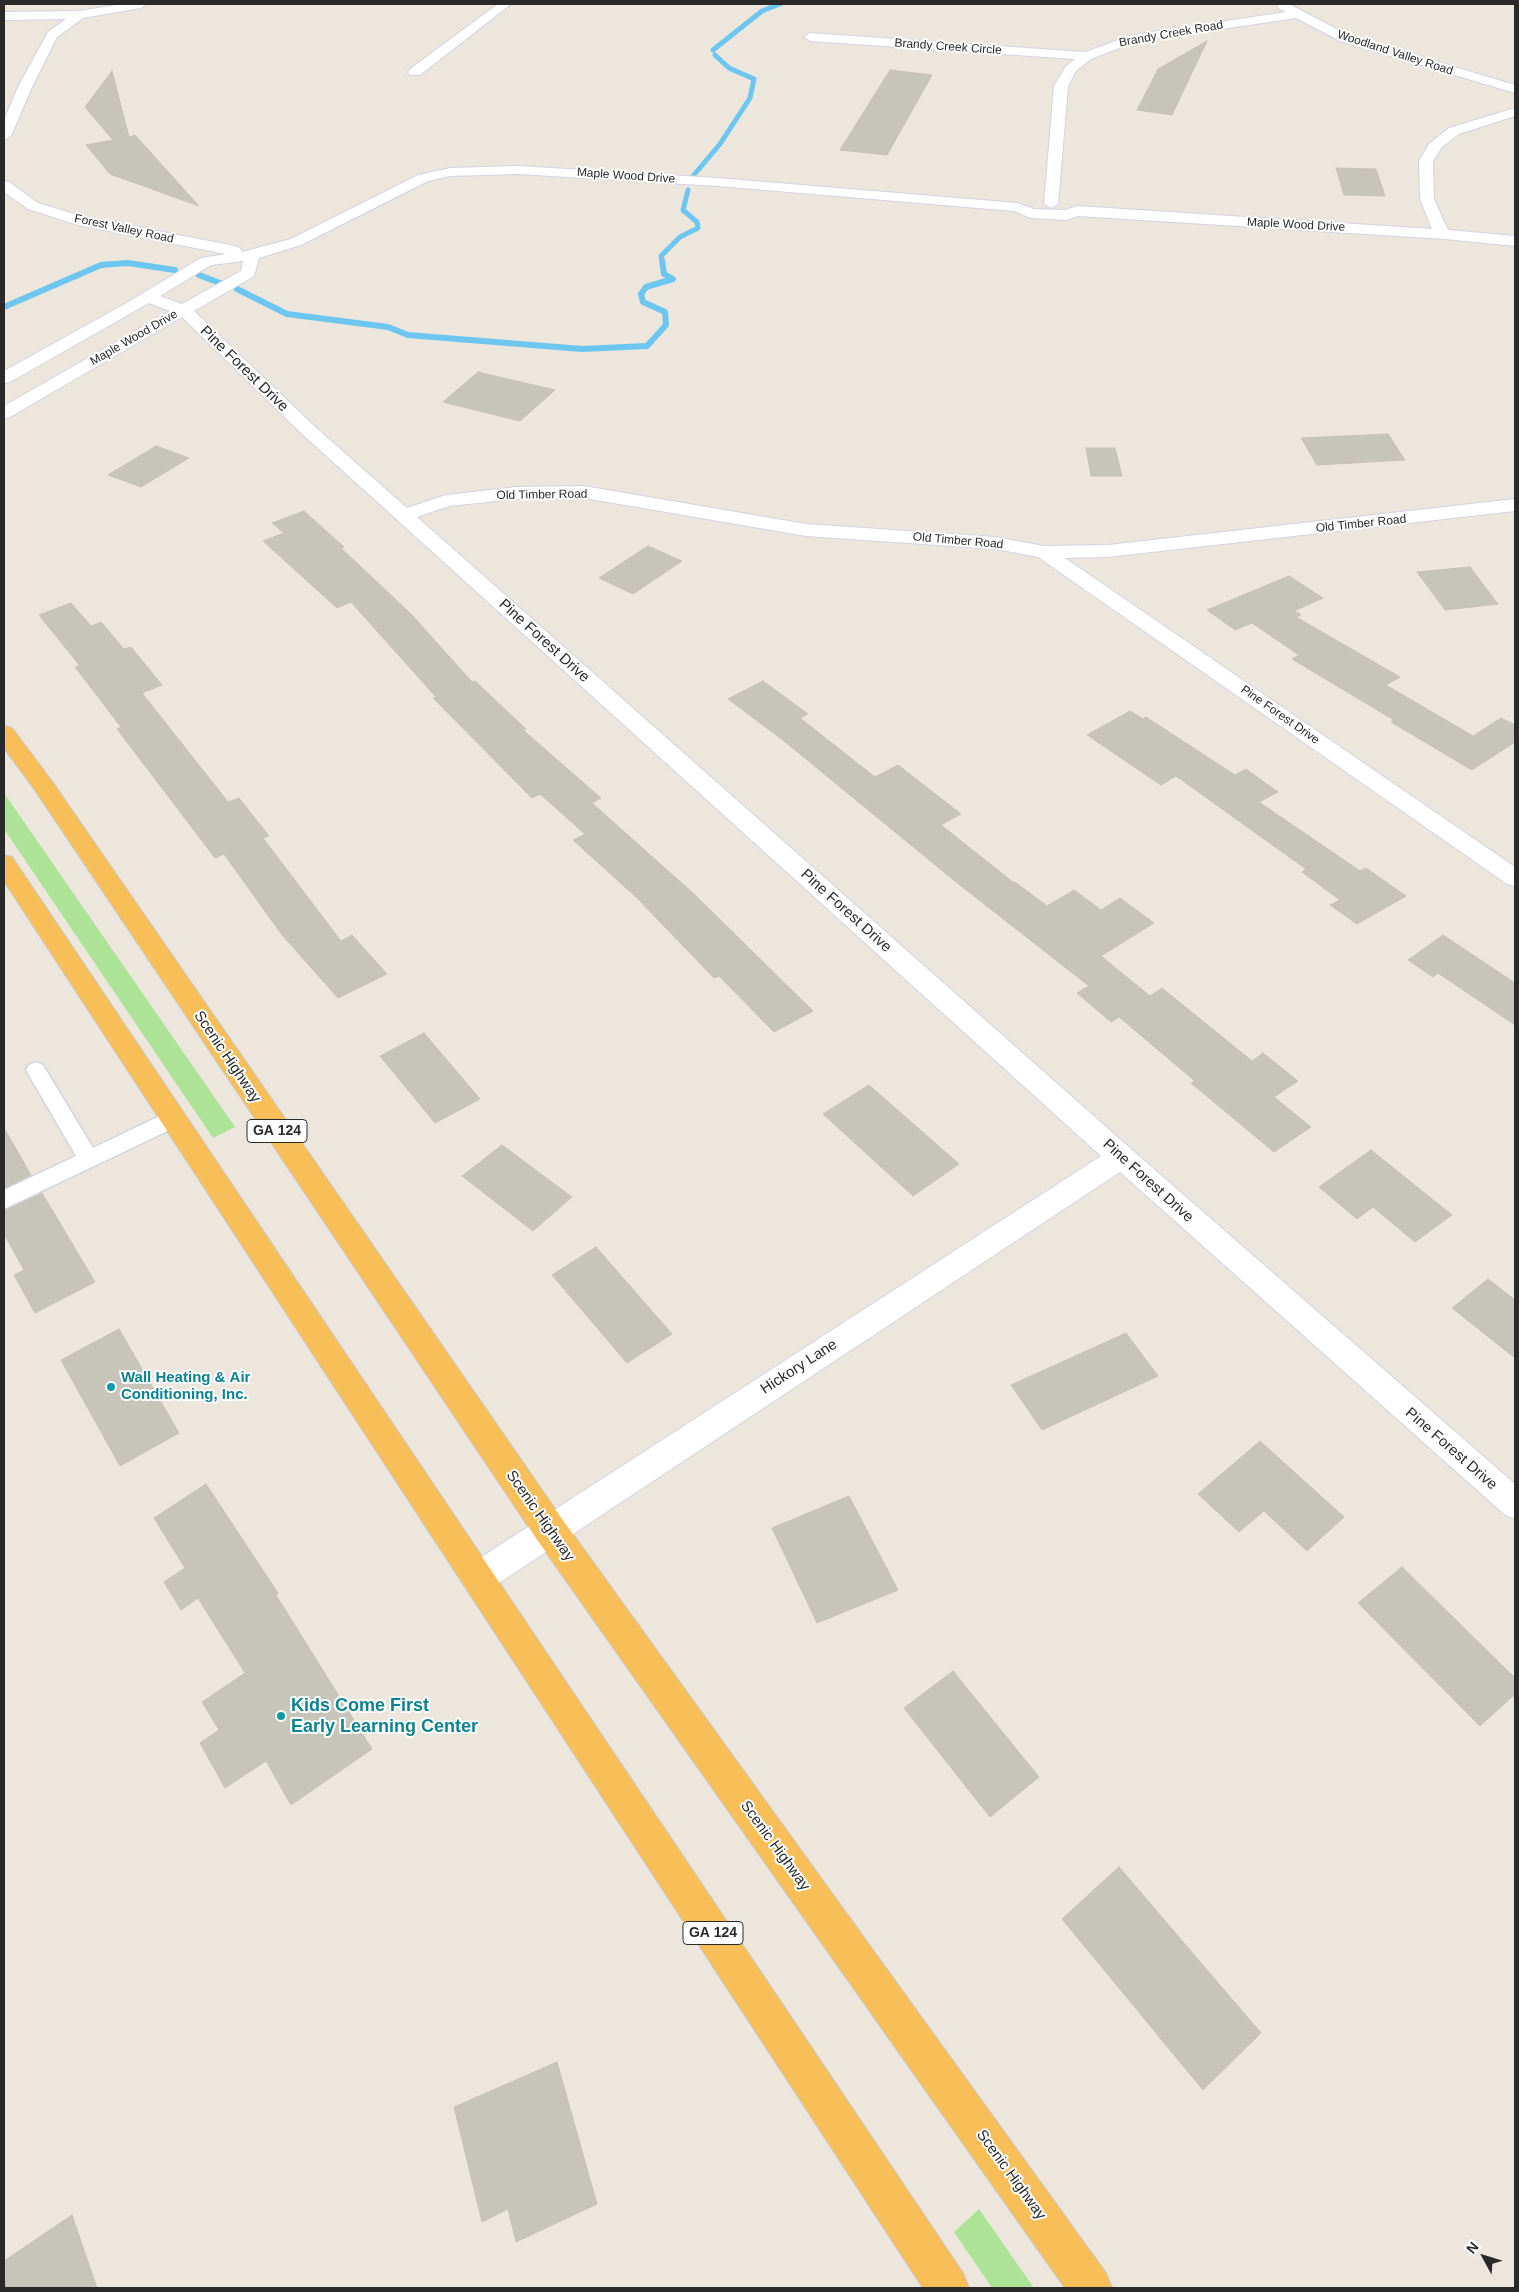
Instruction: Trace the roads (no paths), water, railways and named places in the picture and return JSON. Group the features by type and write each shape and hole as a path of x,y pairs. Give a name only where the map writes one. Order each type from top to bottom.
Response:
{"highway":[{"name":"Scenic Highway","path":"4,733 43,785 550,1530 1091,2288"},
{"name":"GA 124","path":"4,863 948,2288"}],"street":[{"path":"4,16 79,15 141,4"},
{"path":"415,72 505,4"},
{"name":"Woodland Valley Road","path":"1281,4 1296,14 1344,38 1515,89"},
{"name":"Brandy Creek Road","path":"1051,204 1061,86 1071,70 1086,56 1132,39 1296,14"},
{"path":"4,136 25,88 52,35 79,15"},
{"name":"Brandy Creek Circle","path":"810,37 1086,56"},
{"path":"1445,234 1440,230 1427,199 1426,161 1436,144 1454,131 1515,112"},
{"name":"Maple Wood Drive","path":"4,378 207,261 252,254 296,242 414,182 450,172 518,170 578,173 718,182 1017,207 1031,213 1066,215 1078,211"},
{"name":"Forest Valley Road","path":"4,185 33,206 78,220 252,254"},
{"name":"Maple Wood Drive","path":"1017,207 1033,202 1067,206 1078,211 1445,234 1515,241"},
{"name":"Maple Wood Drive","path":"4,413 248,273 252,254"},
{"path":"147,297 184,310"},
{"name":"Pine Forest Drive","path":"184,310 307,429 1121,1157 1515,1504"},
{"name":"Old Timber Road","path":"404,515 446,501 516,493 584,492 806,530 996,543 1044,552 1108,551 1515,505"},
{"name":"Pine Forest Drive","path":"1044,552 1515,878"},
{"name":"Hickory Lane","path":"478,1578 1121,1157"}],"lane":[{"path":"36,1070 89,1159"},
{"path":"4,1200 173,1119"}],"waterway":[{"path":"713,50 762,11 780,4"},
{"path":"693,176 720,144 750,98 754,79 729,68 715,55"},
{"path":"662,261 661,256 680,237 698,228 697,222 683,210 688,190"},
{"path":"237,289 287,314 388,327 408,335 582,349 647,346 666,325 665,312 643,302 641,294 646,287 673,279 664,274 662,260"},
{"path":"4,307 101,265 128,263 175,270"},
{"path":"199,275 220,283"}],"place":[{"name":"Wall Heating & Air Conditioning, Inc.","path":"111,1387"},
{"name":"Kids Come First Early Learning Center","path":"281,1716"}]}
